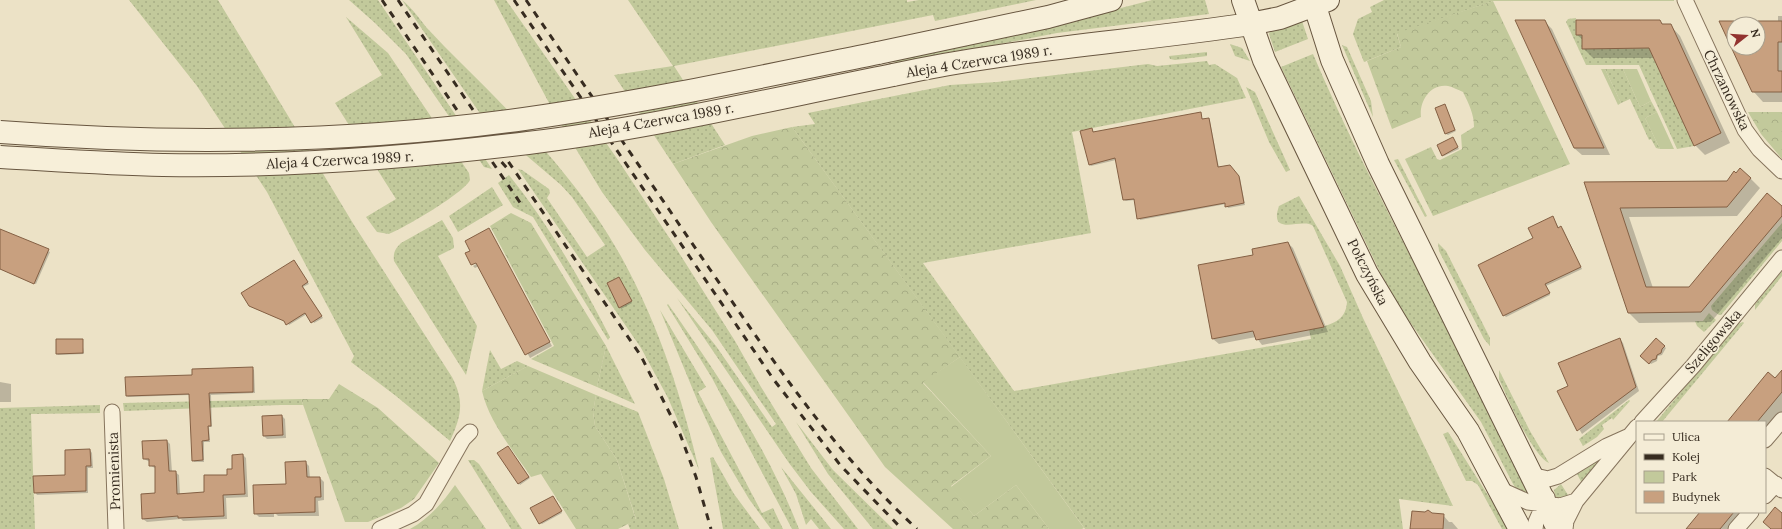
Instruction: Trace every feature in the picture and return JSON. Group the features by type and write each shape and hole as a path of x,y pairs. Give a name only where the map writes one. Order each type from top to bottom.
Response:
{"main road":[{"name":"Aleja 4 Czerwca 1989 r.","path":"0,132 108,138 211,140 345,136 446,128 614,105 1048,17 1111,0"},
{"name":"Połczyńska","path":"1243,0 1250,24 1268,67 1368,274 1420,362 1468,431 1520,529"},
{"name":"Aleja 4 Czerwca 1989 r.","path":"0,157 112,164 194,165 292,163 420,155 530,143 642,125 936,65 1250,24 1280,18 1318,2"},
{"path":"1318,2 1332,60 1378,164 1558,529"}],"street":[{"name":"Chrzanowska","path":"1685,0 1745,130 1759,149 1782,171"},
{"name":"Szeligowska","path":"1643,421 1693,366 1782,258"},
{"name":"Promienista","path":"112,412 116,529"},
{"path":"1766,439 1782,420"},
{"path":"380,529 413,514 426,504 463,439 470,432"},
{"path":"1531,475 1548,479 1558,476 1632,432"},
{"path":"1565,529 1566,520 1576,501 1615,455 1632,432"},
{"path":"1535,529 1536,522 1545,503 1551,485 1558,476"},
{"path":"1766,495 1774,483"},
{"path":"1499,489 1528,502 1560,506 1576,501"},
{"path":"1736,529 1750,513"}],"green space":[{"path":"129,0 218,0 354,225 452,377 459,394 460,409 457,424 450,441 396,396 351,362 354,356 267,192 197,86"},
{"path":"349,0 378,0 492,169 484,167 406,54"},
{"path":"402,0 412,9 430,32 507,109 550,156 607,232 648,310 677,389 699,470 668,398 641,348 518,169 522,170 549,189 550,193 547,198 587,257 605,245 572,197 561,185 520,150 510,157"},
{"path":"494,0 506,0 618,160 735,341 761,387 811,468 858,529 844,529 811,492 789,463 677,298 716,346 772,427 776,424 712,330 645,250 602,192 556,116"},
{"path":"628,0 907,0 907,2 919,0 1036,0 935,21 933,15 674,66 725,145 673,164 614,75 673,66"},
{"path":"1152,0 1205,0 1209,14 1057,33 896,64 892,58 1055,25"},
{"path":"1384,0 1674,1 1493,1 1397,34 1401,47 1364,62 1353,34 1358,19 1372,12 1370,7"},
{"path":"1493,1 1570,164 1433,216 1405,159 1431,147 1437,159 1440,160 1462,149 1461,135 1474,127 1469,105 1463,92 1448,86 1436,87 1424,100 1421,117 1392,129 1367,61 1401,47 1397,33"},
{"path":"346,17 388,53 469,173 470,180 457,193 420,218 389,234 377,232 366,217 396,199 335,103 382,75"},
{"path":"1576,18 1576,35 1582,35 1582,49 1649,48 1694,146 1677,149 1639,65 1586,65 1566,22 1568,19"},
{"path":"1302,21 1308,39 1275,52 1269,34 1270,31"},
{"path":"1230,44 1242,48 1250,61 1235,56"},
{"path":"1342,45 1347,47 1371,101 1373,117"},
{"path":"1207,52 1207,56 1175,60 1170,59 1169,56"},
{"path":"1313,54 1356,148 1459,350 1531,497 1517,490 1481,422 1402,311 1381,274 1281,67"},
{"path":"1207,61 1209,65 1215,64 1237,78 1246,98 1072,132 1091,233 923,263 1014,391 1311,339 1309,329 1329,325 1339,319 1346,309 1347,302 1313,226 1308,224 1288,225 1282,224 1278,221 1277,216 1279,206 1299,196 1340,266 1363,318 1453,506 1399,499 1403,529 1085,529 792,127 815,124 808,113 950,85 997,82 1148,64 1157,66"},
{"path":"1601,69 1605,69 1621,103 1618,105"},
{"path":"1605,69 1623,69 1640,107 1651,101 1657,112 1645,118 1660,149 1656,148 1651,139 1649,140 1630,99 1621,103"},
{"path":"1623,69 1637,69 1651,101 1640,107"},
{"path":"1246,87 1255,92 1290,170 1286,172 1269,142"},
{"path":"1657,112 1674,149 1660,149 1645,118"},
{"path":"1748,112 1782,112 1782,159 1761,134"},
{"path":"792,127 960,357 923,383 991,456 951,486 974,516 1016,485 1049,529 953,529 885,467 711,222 673,164 752,136"},
{"path":"1398,159 1427,216 1425,217 1394,160"},
{"path":"509,175 538,213 564,253 610,337 608,340 533,217 513,207 498,183"},
{"path":"492,187 503,205 458,232 449,216"},
{"path":"511,213 531,223 606,346 597,387 531,359 554,346 490,226"},
{"path":"442,220 453,238 454,248 438,256 477,326 466,375 394,261 395,251 401,243"},
{"path":"1782,223 1782,241 1721,315 1712,310 1711,306"},
{"path":"1438,243 1446,251 1490,338 1490,346 1484,339 1439,251"},
{"path":"1782,271 1782,276 1755,310 1755,304"},
{"path":"668,304 724,386 757,440 786,498 799,529 792,529 712,378 667,305"},
{"path":"660,310 706,387 698,392 762,513 773,508 783,529 771,529 749,499 721,452 698,402"},
{"path":"1709,313 1716,320 1704,332 1697,326 1695,321 1703,321"},
{"path":"1744,323 1663,421 1657,421 1737,324"},
{"path":"606,346 635,404 597,387"},
{"path":"490,350 501,369 517,361 528,366 482,391"},
{"path":"960,357 1084,528 1049,529 1016,485 974,516 951,487 991,456 923,382"},
{"path":"528,366 596,395 593,412 595,426 617,460 636,520 618,529 576,529 541,474 531,477 509,446 490,414 482,391"},
{"path":"1499,370 1530,431 1549,463 1536,450 1521,426 1499,379"},
{"path":"339,384 378,408 439,463 414,499 401,508 368,522 345,522 301,399 329,399"},
{"path":"596,395 638,412 664,479 679,529 630,529 628,524 636,519 617,460 595,426 593,412"},
{"path":"301,399 303,405 124,411 123,403"},
{"path":"1629,400 1630,401 1613,420 1612,418 1602,425 1604,429 1597,437 1583,446 1579,439"},
{"path":"100,405 100,413 31,414 35,529 0,529 0,408"},
{"path":"796,422 833,470 893,529 873,529 828,474"},
{"path":"1448,432 1491,500 1495,500 1509,529 1502,529 1478,485 1472,481 1466,481 1443,434"},
{"path":"1609,452 1583,485 1577,474"},
{"path":"713,457 734,494 760,529 723,529 710,458"},
{"path":"468,460 474,460 479,464 522,529 511,529"},
{"path":"781,467 831,529 819,529 811,519 806,525 796,494"},
{"path":"1561,484 1570,498 1558,499 1555,496 1554,490"},
{"path":"455,485 486,529 410,529 424,520 436,509"}],"building":[{"path":"1515,20 1545,20 1604,148 1574,148"},
{"path":"1576,20 1660,20 1662,24 1671,24 1721,133 1694,146 1649,48 1582,49 1582,35 1576,35"},
{"path":"1719,21 1726,21 1726,36"},
{"path":"1766,21 1782,21 1782,42 1778,42 1778,71 1782,71 1782,92 1752,92 1735,56 1766,56"},
{"path":"1445,104 1455,130 1445,134 1435,108"},
{"path":"1201,112 1202,119 1209,118 1218,167 1230,165 1239,176 1244,203 1225,207 1225,203 1137,219 1134,199 1123,200 1115,158 1089,165 1080,131 1092,128 1093,132"},
{"path":"1453,137 1458,147 1442,156 1437,145"},
{"path":"1740,168 1751,178 1727,207 1620,208 1646,287 1689,287 1767,193 1782,206 1782,216 1701,312 1628,313 1584,182 1727,181 1734,171 1736,173"},
{"path":"1553,216 1558,228 1561,226 1581,267 1545,284 1550,293 1503,316 1478,265 1533,238 1528,228"},
{"path":"489,228 550,342 525,355 476,263 471,265 465,253 470,251 465,241"},
{"path":"0,229 49,249 34,284 0,269"},
{"path":"1288,242 1324,327 1256,340 1253,331 1212,339 1198,265 1253,255 1252,249"},
{"path":"294,260 308,282 302,286 322,316 311,323 305,313 286,325 284,321 249,306 241,293"},
{"path":"619,277 632,301 619,308 607,283"},
{"path":"1620,338 1636,387 1577,431 1557,391 1568,386 1558,363"},
{"path":"1656,338 1665,346 1661,353 1657,355 1656,359 1652,360 1649,364 1640,356"},
{"path":"56,339 83,339 83,353 56,354"},
{"path":"253,367 253,392 209,393 211,426 208,426 209,440 202,441 203,460 192,461 189,394 126,396 125,377 192,375 192,369"},
{"path":"1782,370 1782,392 1758,421 1728,421 1768,372 1775,378"},
{"path":"282,415 283,435 263,436 262,416"},
{"path":"167,440 169,471 176,471 177,494 204,492 204,475 227,475 227,469 232,469 232,455 243,454 245,494 223,495 224,516 178,518 178,516 142,519 141,494 155,493 155,466 149,466 149,459 143,459 142,441"},
{"path":"508,446 529,477 518,484 497,453"},
{"path":"90,449 91,466 86,466 86,491 34,493 33,476 65,475 65,450"},
{"path":"306,461 307,477 320,477 321,497 315,497 315,512 254,514 253,485 286,484 285,462"},
{"path":"553,496 562,511 539,524 530,508"},
{"path":"1775,507 1782,513 1782,529 1771,529 1763,522"},
{"path":"1428,510 1432,513 1444,514 1443,529 1410,529 1412,511 1425,512"},
{"path":"1699,513 1733,513 1720,529 1686,529"}],"railway":[{"path":"382,0 523,207"},
{"path":"398,0 641,356 680,434 696,477 711,529"},
{"path":"514,0 774,380 841,466 902,529"},
{"path":"526,0 781,371 831,437 858,468 917,529"},
{"path":"483,141 507,168"}]}
